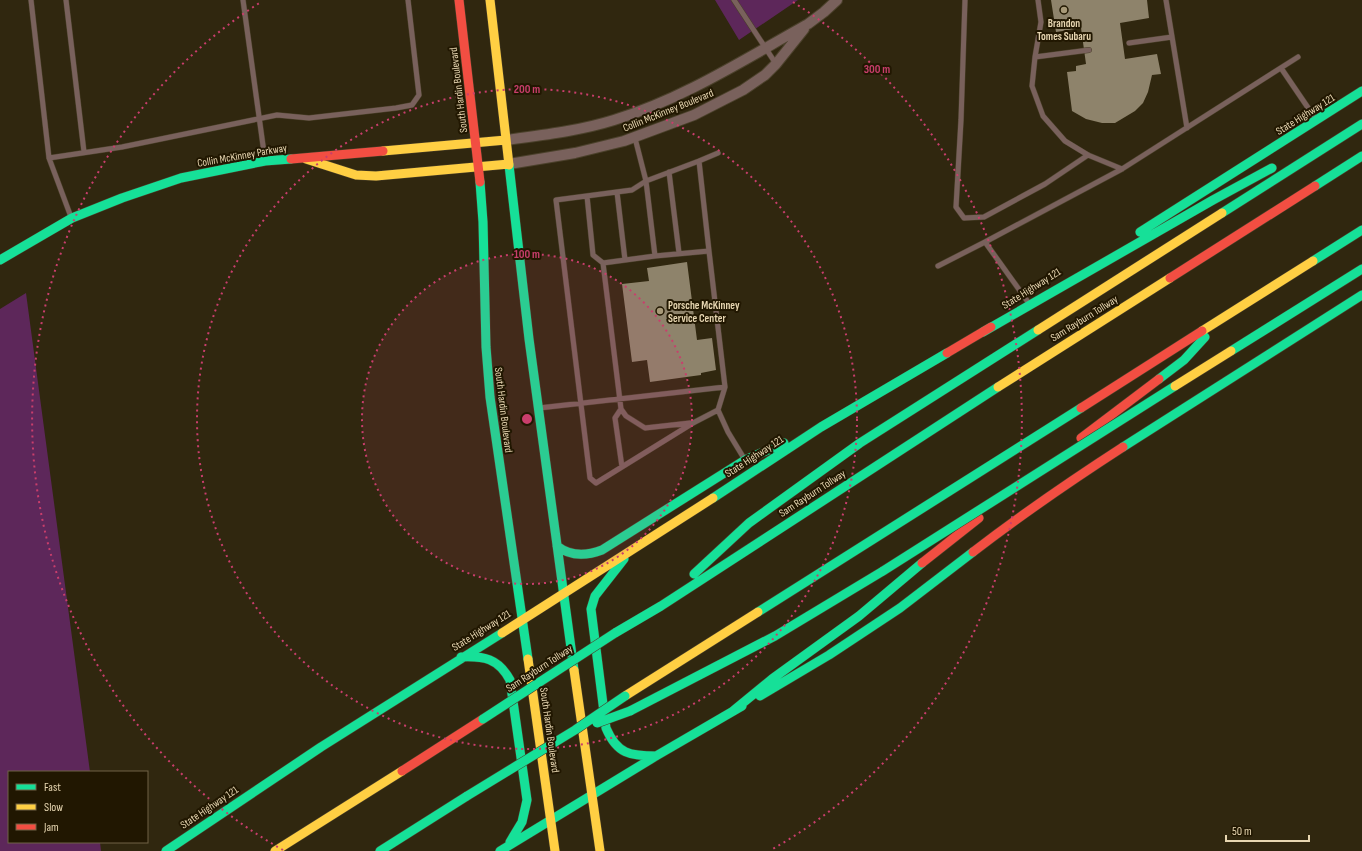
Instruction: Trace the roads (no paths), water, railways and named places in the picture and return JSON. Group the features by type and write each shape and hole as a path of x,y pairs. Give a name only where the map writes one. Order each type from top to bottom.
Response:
{"main road":[{"name":"South Hardin Boulevard","path":"459,0 476,142 484,228 487,375 555,851"},
{"path":"490,0 528,339 600,851"},
{"name":"State Highway 121","path":"166,851 321,747 630,551 821,427 983,332 1362,91"},
{"path":"1301,152 1362,119"},
{"path":"661,606 749,522 812,476 860,443 1362,124"},
{"name":"Collin McKinney Parkway","path":"0,260 72,218 122,198 181,178 265,161 506,140"},
{"name":"Sam Rayburn Tollway","path":"275,851 615,633 661,606 1012,378 1362,156"},
{"path":"301,157 356,175 376,176 509,164"},
{"path":"983,332 1213,200 1281,163"},
{"path":"380,851 575,730 626,696 1362,230"},
{"path":"575,730 630,711 775,636 830,604 1362,269"},
{"path":"504,848 656,756 778,686 836,650 900,608 1004,528 1075,478 1362,295"},
{"path":"733,711 772,679 859,616 912,570 1114,412 1184,360 1222,319"},
{"path":"557,546 562,551 570,554 586,554 602,550 745,460 821,427"},
{"path":"630,551 595,596 592,609 592,623 606,728 611,740 619,750 624,753 639,756 656,756"},
{"path":"461,657 477,657 492,660 503,668 510,680 527,800 525,815 520,828 504,848"}],"street":[{"name":"Collin McKinney Boulevard","path":"506,140 595,126 634,114 696,86 808,24 837,0"},
{"name":"Collin McKinney Boulevard","path":"509,164 575,153 634,138 678,122 717,104 756,82 765,75 776,64 808,24"}],"lane":[{"path":"31,0 49,158 72,218"},
{"path":"66,0 84,152"},
{"path":"243,0 265,161"},
{"path":"49,158 122,146 277,115 309,118 412,105 419,95 408,0"},
{"path":"734,0 776,64"},
{"path":"965,0 961,120 956,207 964,218 984,217 1045,184 1088,156"},
{"path":"1038,0 1041,22 1034,57 1032,86 1043,116 1065,141 1088,156 1122,169"},
{"path":"1166,0 1187,128"},
{"path":"1129,43 1172,37"},
{"path":"1034,57 1089,50"},
{"path":"938,266 1122,169 1298,57"},
{"path":"1281,68 1317,120"},
{"path":"634,138 646,181 655,256"},
{"path":"718,153 646,181 632,190 556,200 590,478 596,483 693,423 718,410"},
{"path":"699,161 725,387 718,410 728,432 745,460"},
{"path":"669,172 679,253"},
{"path":"617,192 625,260"},
{"path":"587,196 593,255 603,263 621,409 626,416 645,428 693,423"},
{"path":"985,242 1029,303"},
{"path":"603,263 679,253 709,251"},
{"path":"538,408 725,387"},
{"path":"621,409 615,418 622,467"}],"place":[{"name":"Brandon Tomes Subaru","path":"1064,10"},
{"name":"Porsche McKinney Service Center","path":"660,311"}]}
